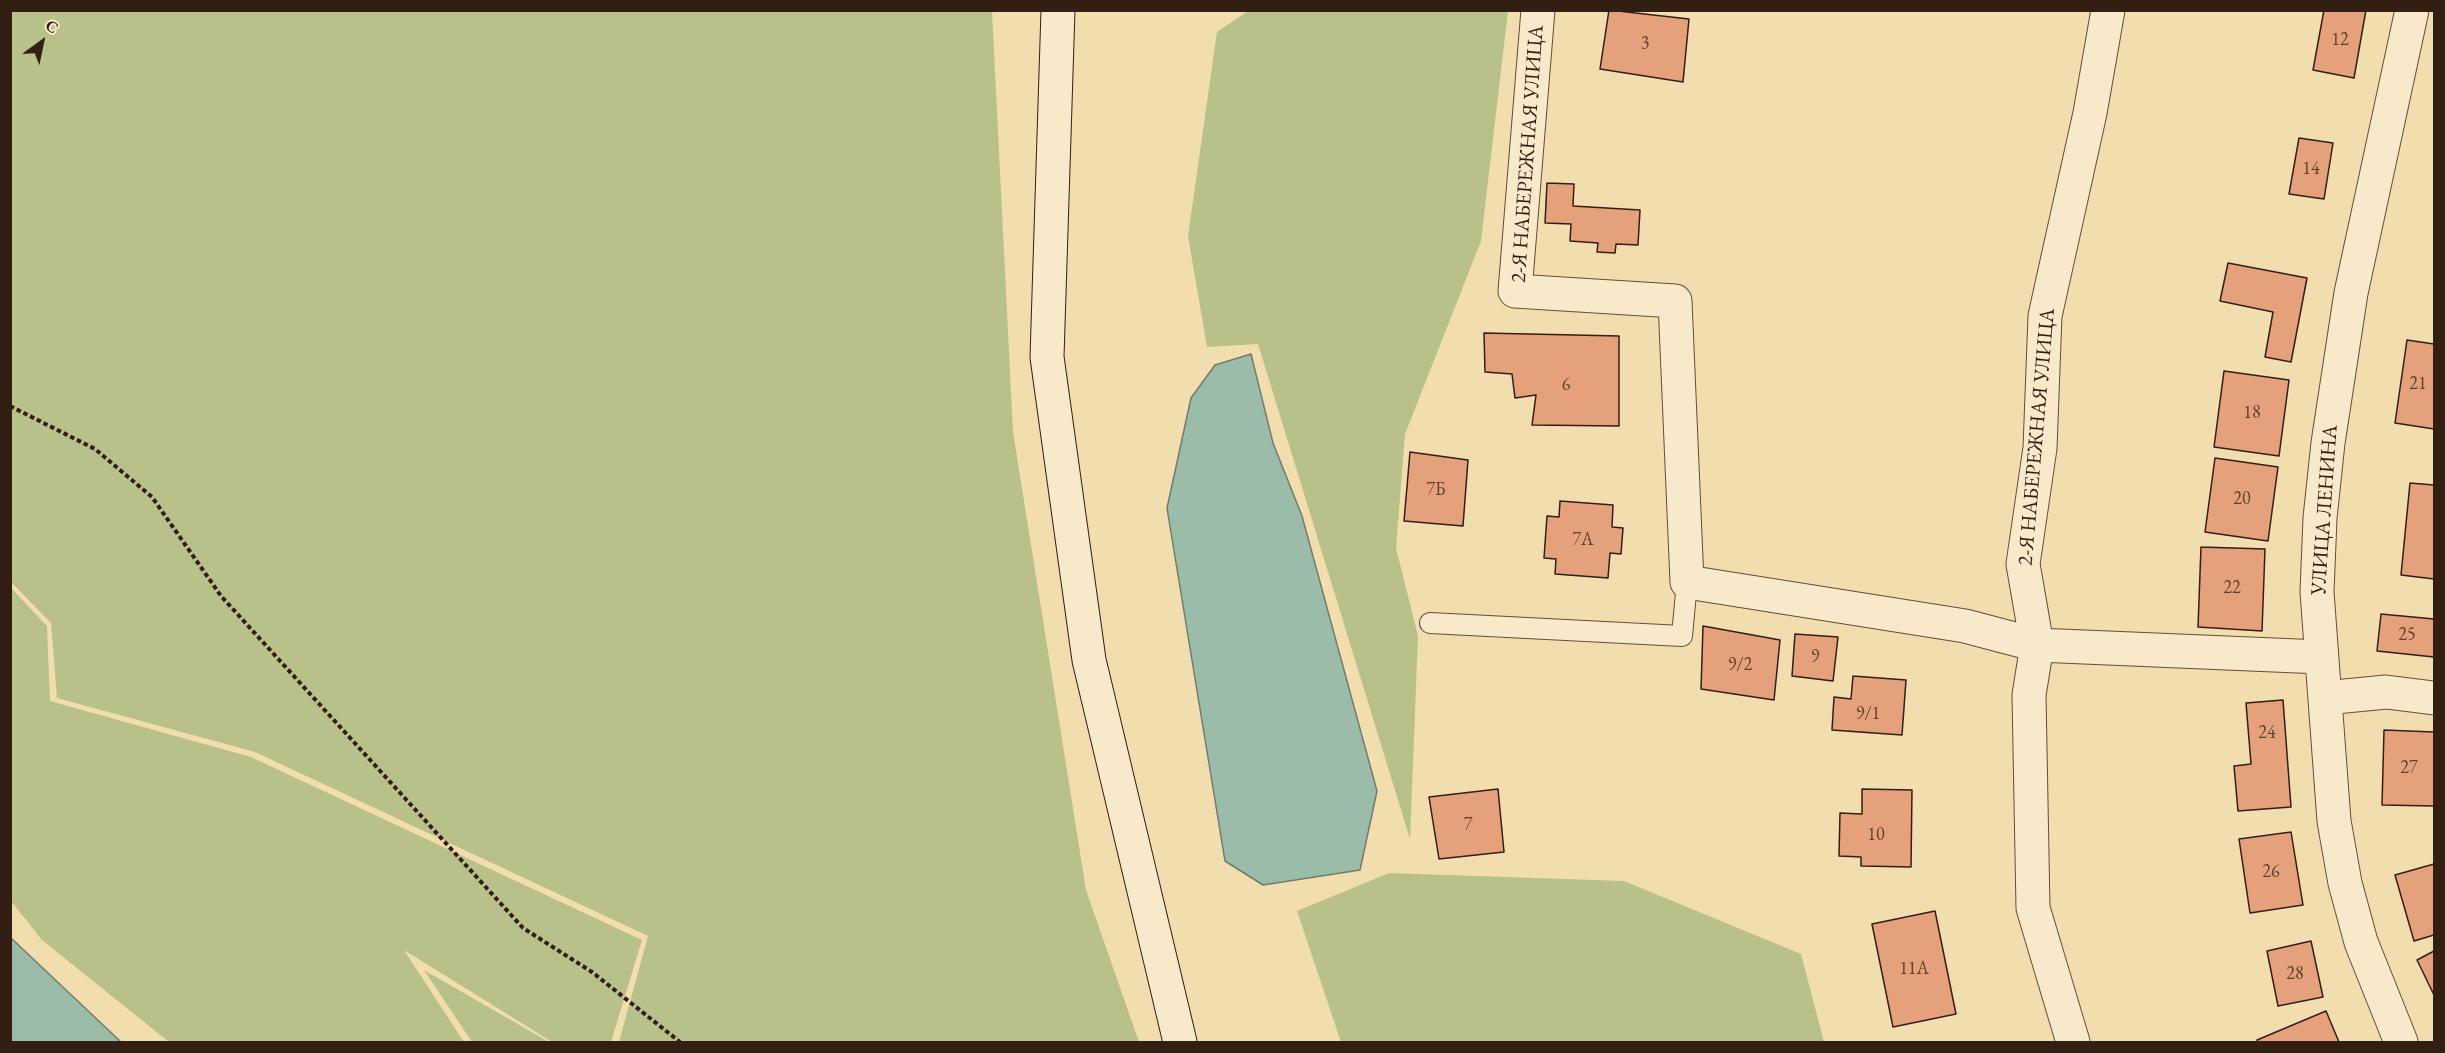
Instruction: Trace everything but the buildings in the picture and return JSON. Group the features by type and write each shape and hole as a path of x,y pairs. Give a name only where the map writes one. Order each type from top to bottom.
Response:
{"street":[{"path":"1058,10 1047,357 1089,660 1180,1042"},
{"name":"2-Я НАБЕРЕЖНАЯ УЛИЦА","path":"1538,10 1515,291 1676,300 1687,582"},
{"name":"2-Я НАБЕРЕЖНАЯ УЛИЦА","path":"2073,1042 2033,908 2029,695 2037,645 2023,564 2040,448 2046,316 2090,113 2108,10"},
{"name":"УЛИЦА ЛЕНИНА","path":"2401,1042 2361,942 2345,883 2334,821 2317,592 2320,519 2328,443 2351,293 2412,10"},
{"path":"1687,582 1965,626 2037,645 2321,657"},
{"path":"2325,698 2386,692 2434,698"}],"lane":[{"path":"1430,623 1682,636 1687,582"}],"path":[{"path":"10,406 95,448 152,497 222,596 523,928 592,972 680,1042"}],"green space":[{"path":"11,10 992,11 1013,432 1086,890 1139,1042 619,1042 648,936 255,752 57,698 51,623 11,582"},
{"path":"1248,11 1508,11 1481,241 1405,434 1396,548 1418,636 1410,839 1258,344 1207,347 1188,236 1217,32"},
{"path":"11,588 47,626 50,701 251,757 642,940 611,1042 552,1042 404,950 464,1042 169,1042 42,940 11,901"},
{"path":"1389,873 1624,881 1801,954 1824,1042 1341,1042 1297,911"},
{"path":"424,970 549,1042 472,1042"}],"shaded area":[{"path":"1251,354 1273,443 1302,516 1377,791 1360,870 1263,885 1225,861 1167,508 1191,398 1215,365"},
{"path":"11,938 121,1042 11,1042"}]}
